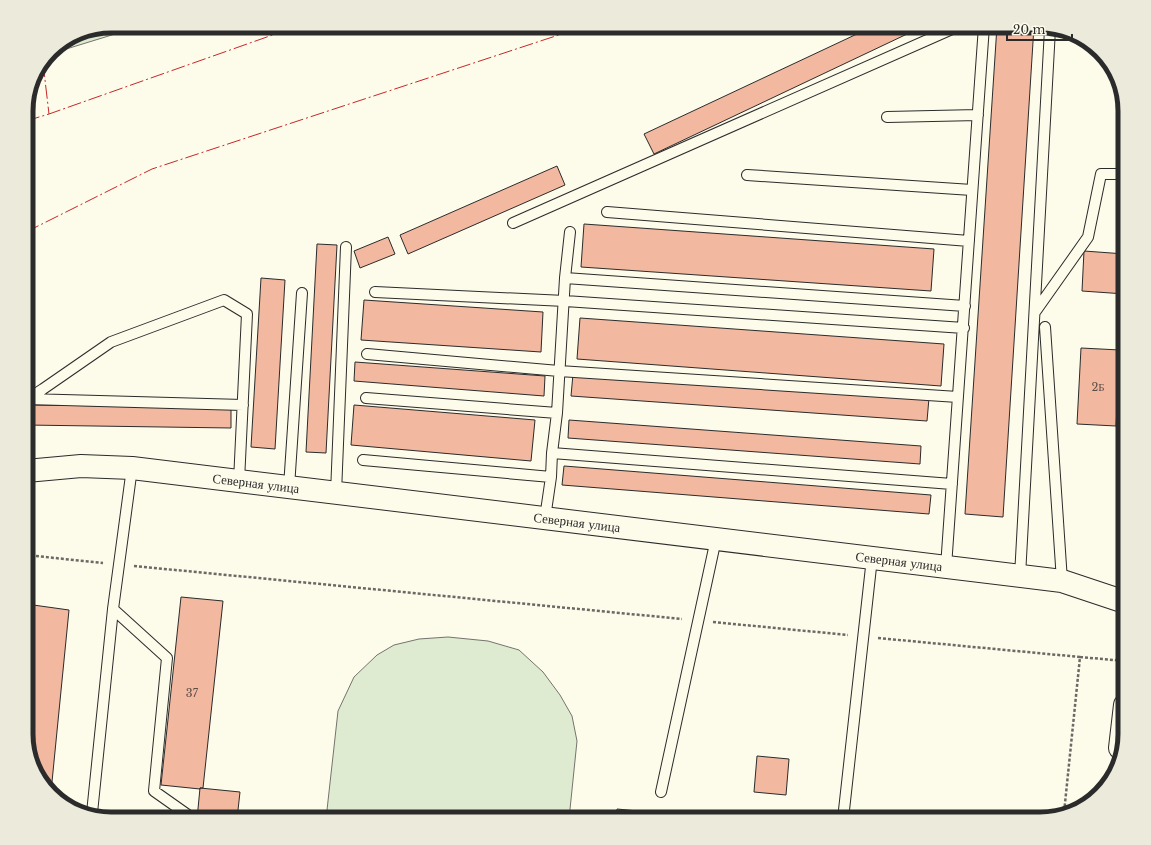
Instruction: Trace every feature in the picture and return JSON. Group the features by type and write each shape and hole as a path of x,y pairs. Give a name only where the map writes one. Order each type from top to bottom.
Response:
{"street":[{"name":"Северная улица","path":"33,469 81,466 132,468 1062,581 1118,600"}],"lane":[{"path":"513,223 943,33"},
{"path":"946,567 964,328 984,33"},
{"path":"1020,576 1050,34"},
{"path":"887,117 978,115"},
{"path":"1035,312 1088,237 1101,174 1118,174"},
{"path":"746,175 972,190"},
{"path":"607,212 969,241"},
{"path":"544,518 551,477 557,413 570,232"},
{"path":"336,493 346,247"},
{"path":"566,278 965,306"},
{"path":"289,487 302,292"},
{"path":"375,292 565,301 964,328"},
{"path":"33,395 111,342 224,300 247,314 239,481"},
{"path":"1045,327 1062,581"},
{"path":"367,354 559,371 958,397"},
{"path":"366,398 557,413"},
{"path":"33,400 243,404"},
{"path":"552,454 952,484"},
{"path":"363,460 551,477"},
{"path":"92,809 113,609 132,468"},
{"path":"661,792 716,539"},
{"path":"844,812 872,558"},
{"path":"113,609 167,658 154,791 184,812"}],"path":[{"path":"33,556 863,637 1118,660"},
{"path":"1065,808 1080,657"}],"green space":[{"path":"118,33 62,50 72,43 86,37"},
{"path":"448,637 488,641 519,650 543,672 560,695 572,716 577,741 570,812 327,812 338,711 354,677 377,655 394,645 419,639"}],"building":[{"path":"859,33 909,33 654,154 644,134"},
{"path":"997,33 1034,33 1003,517 965,514"},
{"path":"557,166 565,185 408,254 400,235"},
{"path":"584,224 934,249 931,291 581,267"},
{"path":"388,237 395,254 360,268 354,251"},
{"path":"317,244 337,245 326,453 306,452"},
{"path":"1084,251 1118,253 1118,294 1082,291"},
{"path":"261,278 285,280 275,449 251,447"},
{"path":"364,300 543,312 541,352 361,340"},
{"path":"580,318 944,344 941,386 577,359"},
{"path":"1081,348 1118,350 1116,426 1077,424"},
{"path":"355,362 545,376 544,396 354,381"},
{"path":"573,374 929,398 927,421 571,396"},
{"path":"33,405 231,407 231,428 33,425"},
{"path":"354,405 535,420 531,461 351,445"},
{"path":"569,420 921,446 920,464 568,438"},
{"path":"564,466 931,495 929,514 562,485"},
{"path":"181,597 223,601 203,788 200,789 161,785"},
{"path":"33,605 69,610 52,785 41,769 34,749"},
{"path":"757,756 789,759 786,795 754,792"},
{"path":"200,788 240,792 238,812 198,812"},
{"path":"617,809 648,812 617,812"}],"power":[{"path":"33,119 278,33"},
{"path":"33,228 152,169 565,33"},
{"path":"44,71 49,114"}]}
